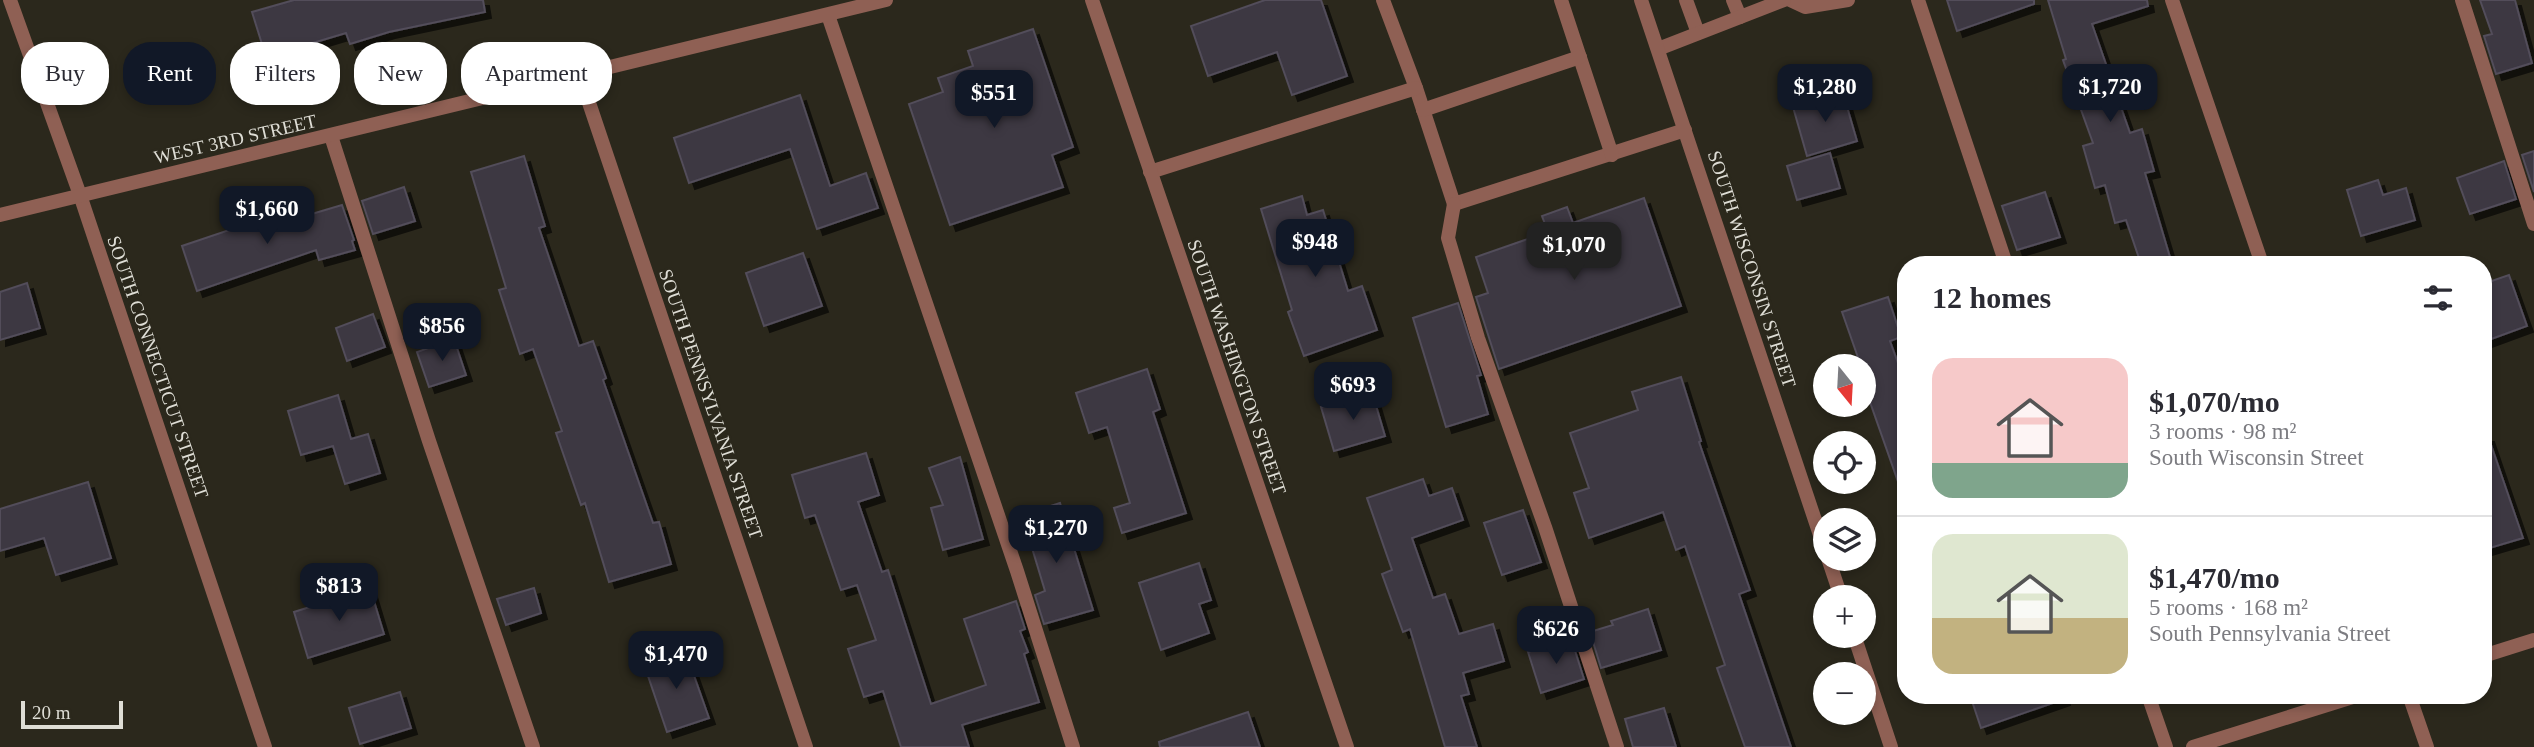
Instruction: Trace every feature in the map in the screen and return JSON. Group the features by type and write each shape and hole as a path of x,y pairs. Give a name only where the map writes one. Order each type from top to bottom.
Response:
{"street":[{"name":"SOUTH CONNECTICUT STREET","path":"9,0 80,195 265,747"},
{"name":"WEST 3RD STREET","path":"612,65 886,0"},
{"name":"SOUTH WASHINGTON STREET","path":"1092,0 1347,747"},
{"path":"1562,0 1612,155"},
{"name":"SOUTH WISCONSIN STREET","path":"1641,0 1813,514"},
{"path":"1686,0 1698,33"},
{"path":"1733,0 1740,17"},
{"path":"1658,49 1784,0"},
{"path":"1790,0 1805,7 1848,0"},
{"path":"1918,0 2003,256"},
{"path":"2172,0 2259,256"},
{"path":"2462,0 2534,224"},
{"path":"1389,1 1454,204 1448,238 1463,288 1616,747"},
{"path":"828,15 1008,545 1073,747"},
{"path":"1423,110 1580,57"},
{"path":"1150,172 1416,88"},
{"name":"WEST 3RD STREET","path":"0,215 461,103"},
{"name":"SOUTH PENNSYLVANIA STREET","path":"590,105 806,747"},
{"path":"1454,204 1685,130"},
{"path":"331,136 429,441 533,747"},
{"path":"2492,653 2534,640"},
{"path":"1858,648 1891,747"},
{"path":"2151,704 2166,747"},
{"path":"2193,747 2330,704"},
{"path":"2412,704 2427,747"}],"building":[{"path":"294,0 483,0 485,12 389,32 350,44 346,33 316,42 261,42 252,12"},
{"path":"1265,0 1321,0 1347,76 1292,95 1277,52 1208,76 1191,26"},
{"path":"1947,0 2034,0 2034,4 1957,31"},
{"path":"2048,0 2147,0 2148,6 2092,24 2130,133 2142,129 2154,171 2145,173 2170,256 2138,256 2126,220 2115,223 2105,185 2095,188 2083,146 2093,143 2063,60 2066,59"},
{"path":"2480,0 2515,0 2532,63 2496,74 2484,36 2492,34"},
{"path":"1033,29 1073,147 1052,155 1063,187 950,225 909,104 943,92 938,78 973,66 968,51"},
{"path":"1843,93 1857,141 1807,156 1793,107"},
{"path":"800,95 830,186 866,173 878,208 817,229 790,149 689,183 674,138"},
{"path":"2534,151 2534,192 2522,155"},
{"path":"1830,153 1840,188 1797,200 1787,166"},
{"path":"524,156 545,226 539,228 579,346 593,341 606,378 603,380 653,523 659,522 671,564 609,582 585,503 581,505 556,433 562,431 533,349 520,354 499,290 506,288 471,172"},
{"path":"2504,161 2516,199 2470,214 2457,178"},
{"path":"2378,180 2383,195 2406,188 2415,220 2361,236 2347,190"},
{"path":"404,187 415,221 373,234 362,201"},
{"path":"2045,192 2060,237 2017,250 2002,206"},
{"path":"1302,196 1307,215 1323,210 1348,291 1362,286 1377,330 1304,356 1288,312 1292,310 1261,209"},
{"path":"1644,198 1681,306 1499,369 1476,297 1488,293 1476,257 1548,232 1542,216 1567,207 1573,223"},
{"path":"342,205 355,250 319,260 316,250 197,291 182,246 265,218 268,227"},
{"path":"803,253 822,306 764,326 746,273"},
{"path":"2509,275 2527,326 2492,339 2492,281"},
{"path":"27,283 40,328 0,340 0,292"},
{"path":"1888,297 1897,325 1897,338 1890,341 1897,360 1897,479 1875,417 1876,354 1857,354 1842,312"},
{"path":"1458,303 1481,375 1477,376 1488,414 1446,427 1413,318"},
{"path":"373,314 385,347 347,361 336,328"},
{"path":"454,339 466,375 429,387 417,352"},
{"path":"1147,369 1160,409 1153,412 1186,513 1122,533 1114,508 1130,503 1107,427 1089,433 1076,393"},
{"path":"1681,377 1701,441 1699,442 1750,590 1739,594 1791,747 1745,747 1717,668 1725,665 1685,546 1676,550 1663,512 1589,538 1574,493 1589,488 1570,433 1638,410 1632,392"},
{"path":"1372,392 1385,436 1334,451 1321,407"},
{"path":"338,395 351,439 368,434 380,473 345,484 333,446 301,455 288,411"},
{"path":"2492,448 2523,538 2492,547"},
{"path":"866,453 879,495 858,502 882,572 888,570 931,704 986,685 964,619 1016,601 1025,629 1020,631 1028,652 1024,654 1039,702 962,725 969,747 901,747 883,691 864,697 848,649 876,640 857,585 841,590 815,515 805,518 792,475"},
{"path":"960,457 983,539 943,550 931,508 943,505 929,468"},
{"path":"1423,479 1429,496 1452,488 1463,520 1412,538 1433,598 1445,594 1459,634 1493,624 1504,661 1463,673 1469,694 1461,696 1477,747 1445,747 1410,629 1403,632 1382,574 1392,570 1367,498"},
{"path":"88,482 111,558 56,575 44,538 0,551 0,509"},
{"path":"1060,503 1093,610 1044,624 1035,595 1045,591 1022,515"},
{"path":"1523,510 1541,562 1502,575 1484,523"},
{"path":"1199,563 1211,600 1199,604 1209,633 1161,650 1139,583"},
{"path":"370,588 384,634 308,658 294,612"},
{"path":"534,588 541,613 506,625 497,599"},
{"path":"1648,609 1661,650 1601,668 1590,632 1613,625 1611,621"},
{"path":"1571,638 1584,679 1541,693 1528,652"},
{"path":"685,650 709,718 667,732 644,664"},
{"path":"400,692 411,728 360,744 349,708"},
{"path":"1973,704 2050,704 1981,728"},
{"path":"1664,708 1676,747 1633,747 1625,719"},
{"path":"1248,712 1260,747 1160,747 1159,742"}]}
